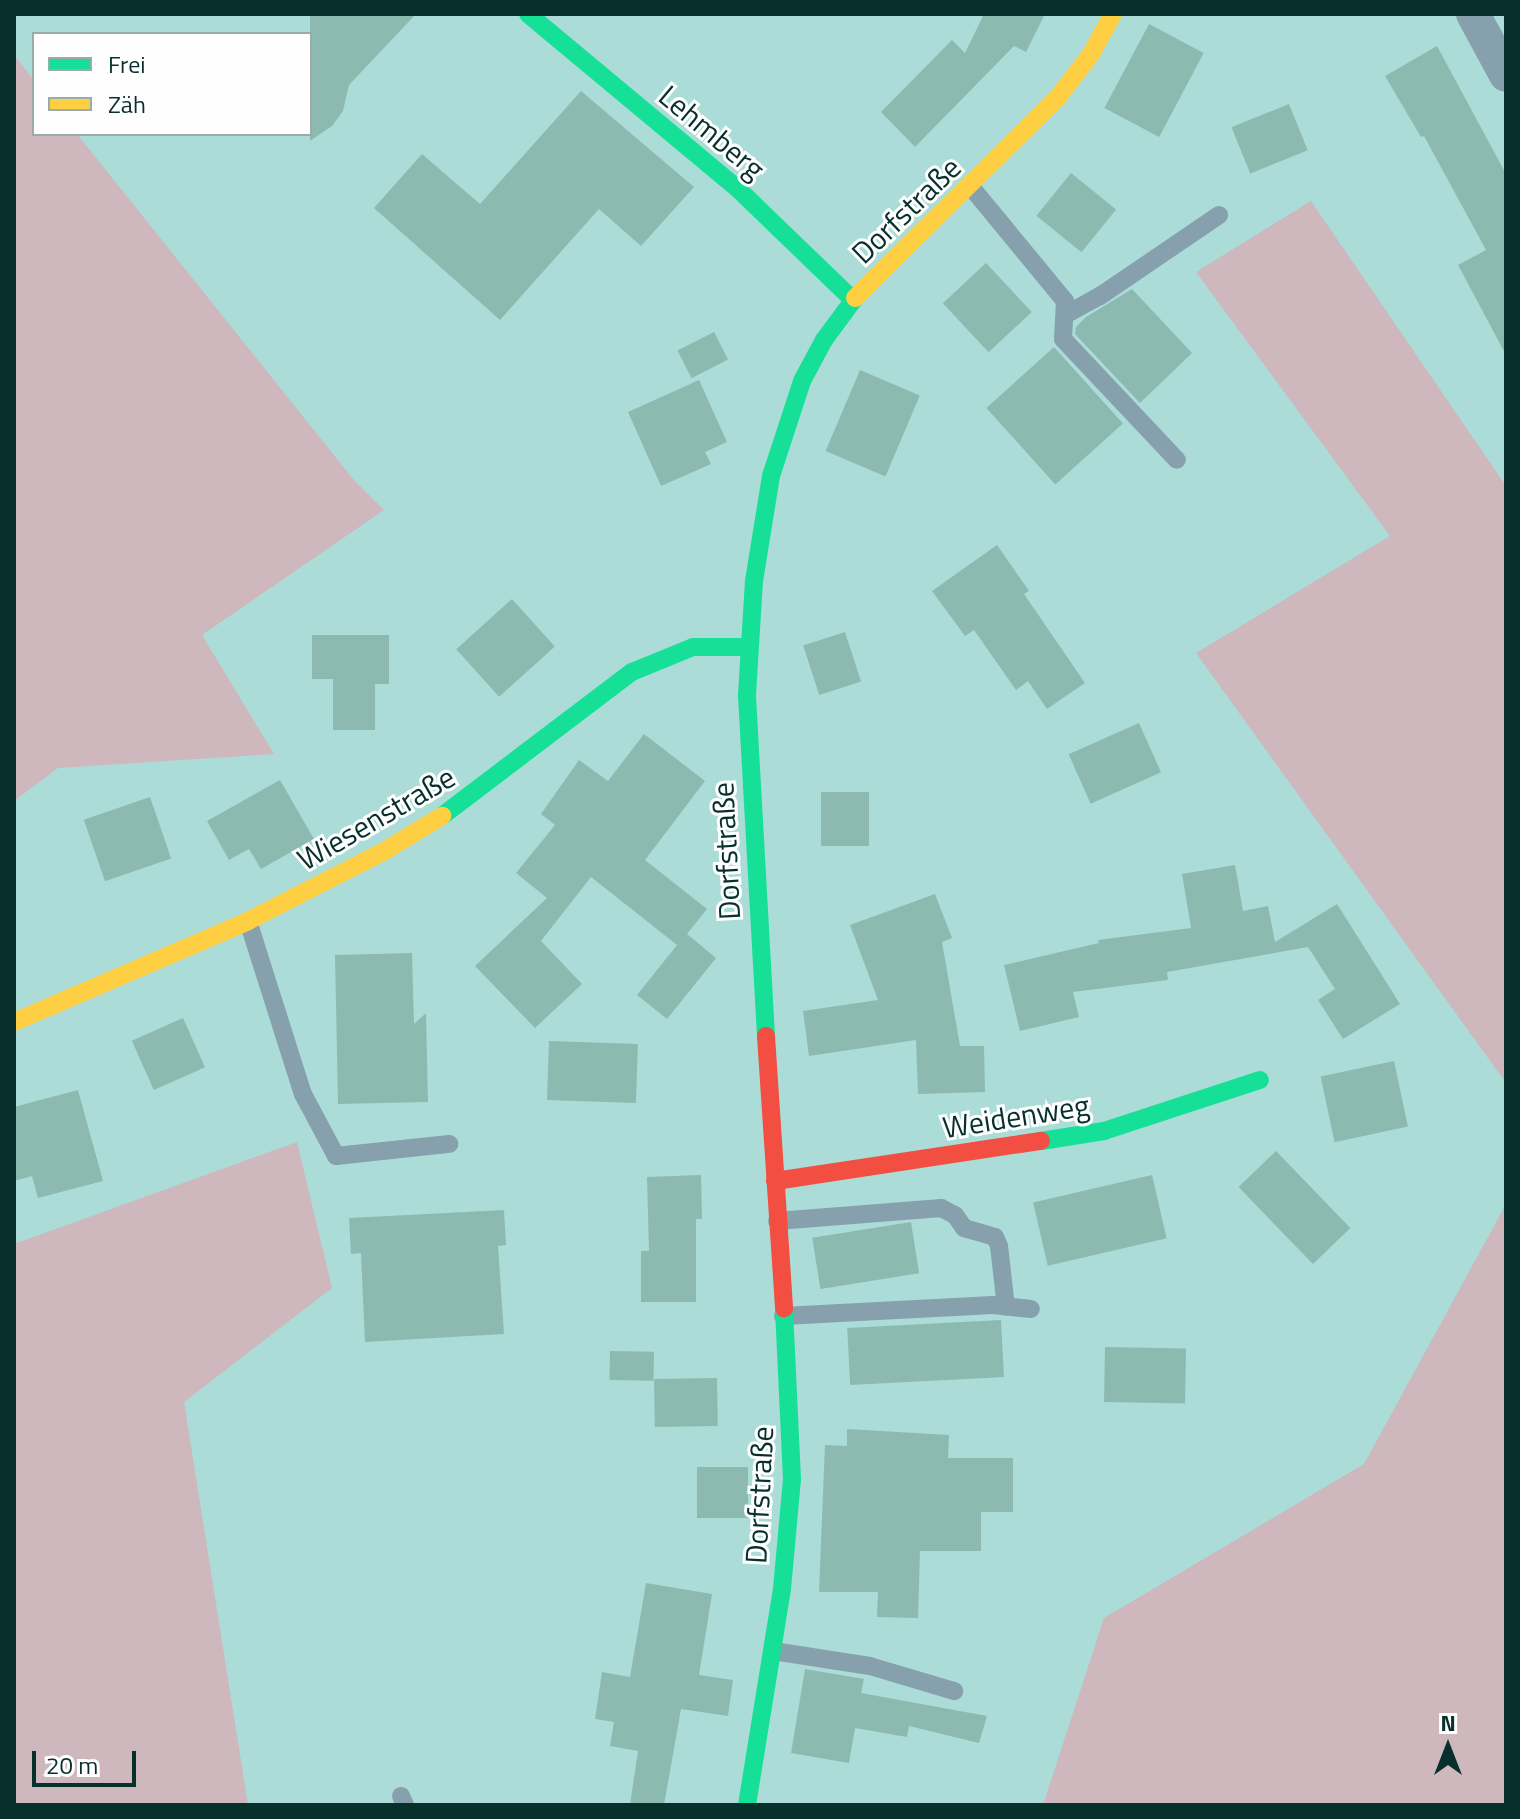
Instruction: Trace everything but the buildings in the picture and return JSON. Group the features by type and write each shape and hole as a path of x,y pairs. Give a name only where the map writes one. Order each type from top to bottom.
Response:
{"street":[{"name":"Lehmberg","path":"528,14 737,188 853,300"},
{"name":"Dorfstraße","path":"747,1805 773,1651 792,1479 791,1404 755,879 747,695 748,647 760,530 784,428 802,381 824,340 853,300 971,187 1058,97 1091,54 1113,14"},
{"path":"1473,14 1506,75"},
{"name":"Wiesenstraße","path":"14,1022 248,921 386,850 452,810 632,672 693,647 748,647"},
{"name":"Weidenweg","path":"775,1181 1104,1131 1260,1080"}],"lane":[{"path":"971,187 1065,301 1067,314 1063,339 1177,460"},
{"path":"1067,314 1100,296 1219,215"},
{"path":"248,921 303,1094 336,1156 449,1144"},
{"path":"777,1221 941,1208 955,1215 964,1228 995,1237 999,1246 1006,1307"},
{"path":"783,1316 1006,1307 1031,1309"},
{"path":"773,1651 870,1666 954,1691"}],"shaded area":[{"path":"14,55 32,78 32,136 79,136 353,479 384,510 202,635 274,754 58,768 14,801"},
{"path":"1311,201 1506,486 1506,1083 1196,653 1390,536 1196,272"},
{"path":"297,1142 332,1288 184,1402 248,1805 14,1805 14,1244"},
{"path":"1506,1204 1506,1805 1043,1805 1104,1618 1364,1464"}],"traffic: fast":[{"path":"528,14 737,188 853,300"},
{"path":"766,1036 747,695 754,581 771,476 802,381 824,340 855,298"},
{"path":"442,816 632,672 693,647 748,647"},
{"path":"1041,1141 1104,1131 1260,1080"},
{"path":"747,1805 782,1589 792,1479 784,1308"}],"traffic: slow":[{"path":"855,298 1058,97 1091,54 1113,14"},
{"path":"14,1022 248,921 386,850 442,816"}],"traffic: jam":[{"path":"766,1036 784,1308"},
{"path":"775,1181 1041,1141"}]}
